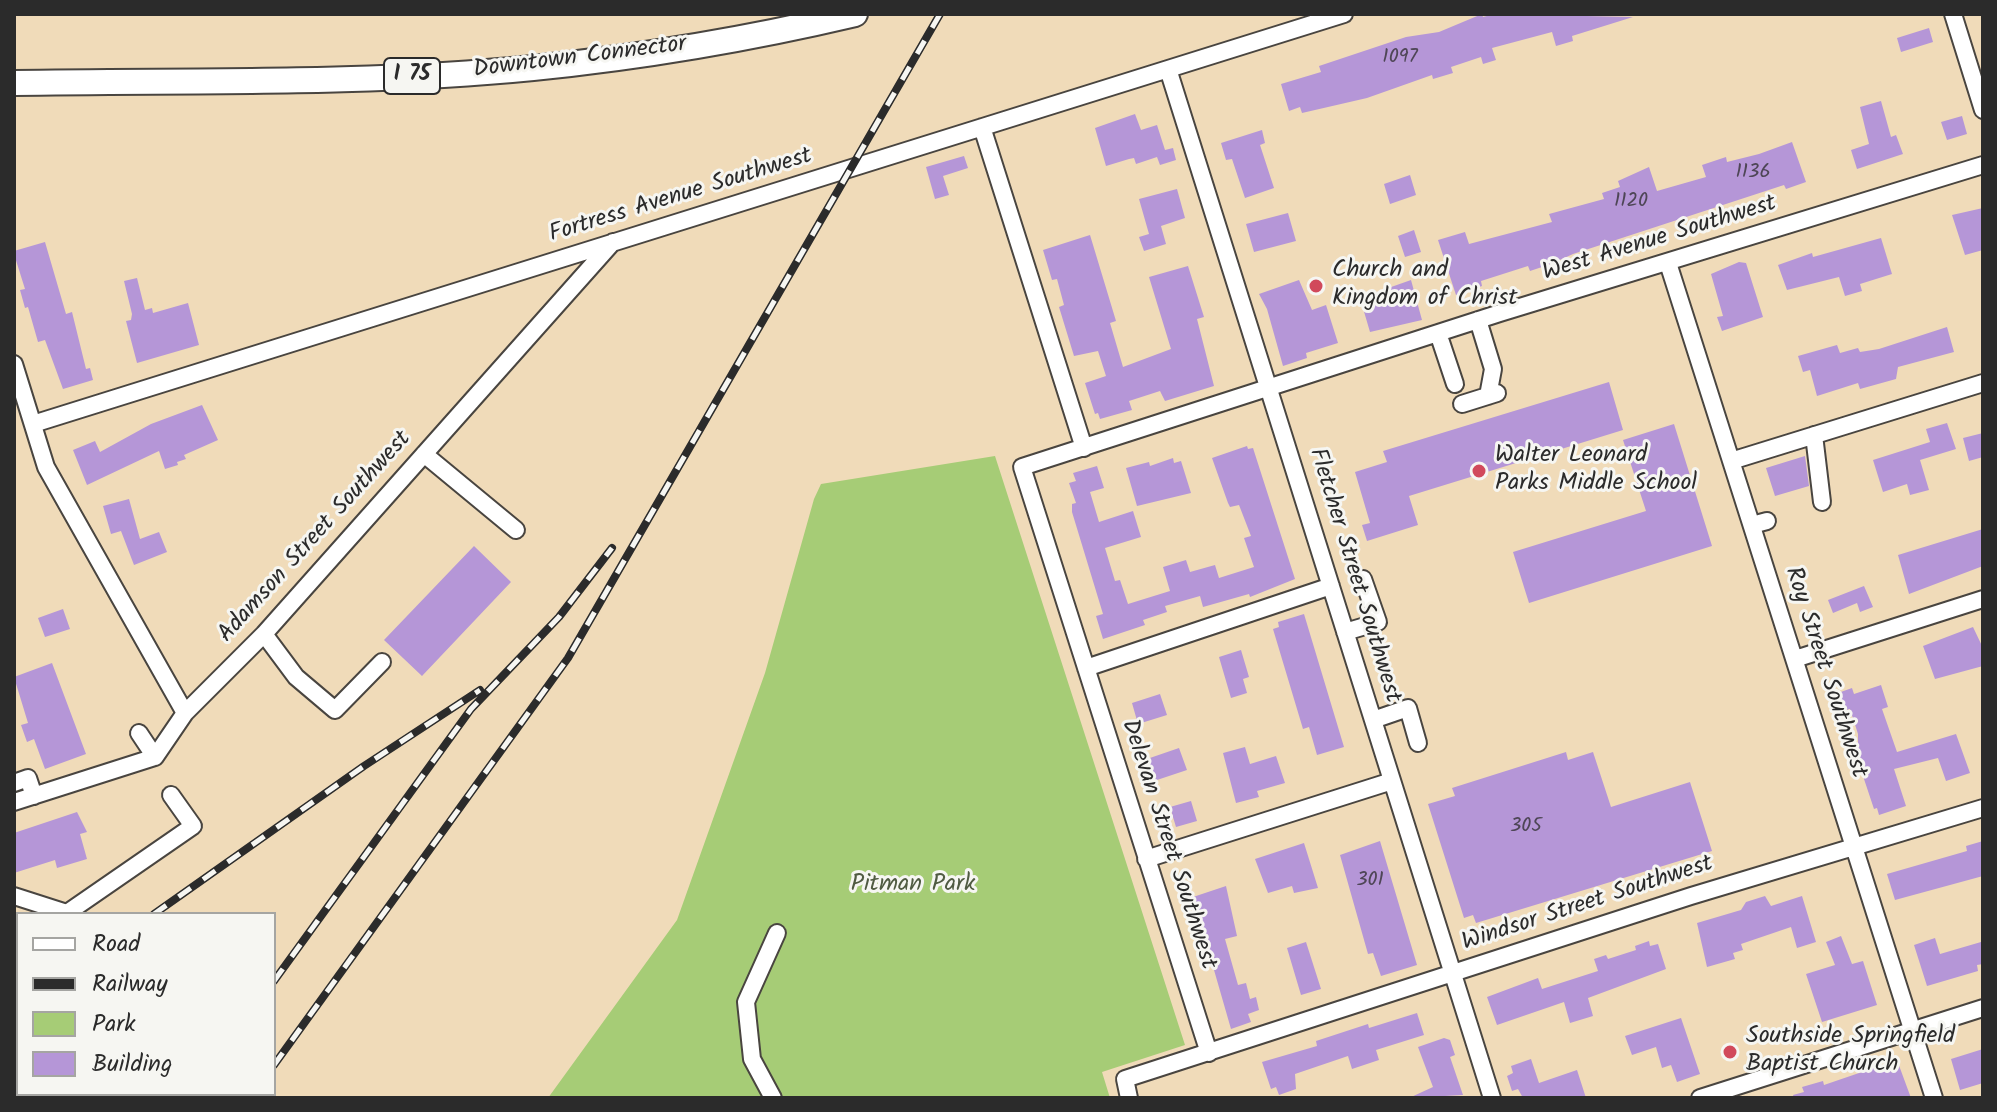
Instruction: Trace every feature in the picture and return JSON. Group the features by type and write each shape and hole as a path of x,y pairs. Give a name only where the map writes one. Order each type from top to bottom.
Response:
{"highway":[{"name":"Downtown Connector","path":"14,83 397,77 531,68 729,41 855,14"}],"street":[{"name":"Fortress Avenue Southwest","path":"33,424 1344,14"},
{"path":"1953,14 1983,110"},
{"name":"Fletcher Street Southwest","path":"1168,69 1492,1098"},
{"path":"982,127 1084,448"},
{"name":"West Avenue Southwest","path":"1048,549 1022,467 1478,320 1983,165"},
{"name":"Adamson Street Southwest","path":"155,757 185,713 264,634 613,242"},
{"name":"Roy Street Southwest","path":"1668,263 1731,461 1760,523 1795,659 1934,1098"},
{"path":"1462,404 1495,394 1493,369 1478,320"},
{"path":"1438,333 1455,384"},
{"path":"14,364 46,467 185,713"},
{"path":"1731,461 1983,383"},
{"path":"1814,435 1822,502"},
{"path":"424,454 516,530"},
{"name":"Delevan Street Southwest","path":"1048,549 1209,1053"},
{"path":"1345,632 1375,623 1363,579"},
{"path":"1086,668 1331,586"},
{"path":"1795,659 1983,599"},
{"path":"264,634 296,677 335,710 382,662"},
{"path":"1373,720 1406,701 1418,743"},
{"path":"14,802 155,757 139,733"},
{"path":"14,783 28,778 34,796"},
{"path":"1146,859 1392,781"},
{"path":"68,912 193,826 171,795"},
{"name":"Windsor Street Southwest","path":"1209,1053 1983,808"},
{"path":"14,896 64,912"},
{"path":"773,1098 752,1059 746,1002 777,933"},
{"path":"1700,1098 1983,1008"},
{"path":"1129,1098 1125,1079 1209,1053"}],"green space":[{"name":"Pitman Park","path":"995,456 1185,1045 1102,1072 1110,1098 548,1098 677,920 765,673 814,499 821,484"}],"building":[{"path":"1482,14 1483,17 1494,14 1633,17 1572,36 1573,41 1556,46 1552,32 1492,48 1496,60 1483,64 1481,57 1451,67 1453,73 1433,79 1432,75 1367,98 1302,113 1300,107 1289,111 1281,84 1321,72 1319,66 1406,37 1439,32"},
{"path":"1929,28 1933,42 1901,52 1897,38"},
{"path":"1881,101 1891,137 1896,135 1903,154 1857,169 1851,150 1869,144 1860,107"},
{"path":"1135,114 1141,130 1157,125 1165,150 1173,148 1176,160 1160,165 1157,157 1136,164 1134,158 1106,166 1095,128"},
{"path":"1962,116 1967,134 1947,140 1941,122"},
{"path":"1262,130 1265,143 1260,145 1274,188 1245,198 1232,159 1226,160 1221,143"},
{"path":"1792,142 1806,182 1786,189 1784,185 1530,271 1528,266 1481,281 1482,286 1456,295 1438,240 1465,232 1469,244 1552,222 1549,214 1604,199 1602,193 1620,187 1618,181 1649,167 1657,191 1706,177 1702,165 1726,157 1727,162 1759,154"},
{"path":"964,156 968,168 943,176 949,195 935,199 926,167"},
{"path":"1410,175 1416,195 1390,204 1384,184"},
{"path":"1177,189 1185,218 1161,226 1166,244 1144,251 1139,237 1149,234 1139,199"},
{"path":"1983,208 1983,250 1965,255 1952,215"},
{"path":"1288,213 1296,241 1254,252 1246,224"},
{"path":"1414,230 1421,252 1405,257 1398,236"},
{"path":"1090,235 1116,321 1110,323 1123,367 1171,349 1149,277 1188,266 1204,317 1197,319 1214,386 1165,401 1160,391 1129,401 1132,410 1100,419 1098,413 1095,414 1085,383 1106,376 1098,351 1074,356 1059,307 1064,305 1057,279 1052,280 1043,250"},
{"path":"1881,238 1892,274 1860,284 1862,291 1845,296 1839,277 1787,290 1778,265 1812,253 1813,257"},
{"path":"45,242 66,314 72,312 86,369 90,368 93,380 63,389 45,340 38,342 28,307 25,308 20,290 25,289 14,254 14,251"},
{"path":"1739,262 1746,263 1763,317 1722,331 1717,317 1723,316 1711,274"},
{"path":"137,278 145,310 152,308 153,313 188,303 199,345 137,363 126,321 131,320 132,314 124,281"},
{"path":"1299,280 1312,310 1326,305 1338,343 1306,353 1307,358 1283,366 1267,309 1259,294"},
{"path":"1411,280 1422,320 1370,332 1360,298"},
{"path":"1947,327 1954,352 1898,367 1896,379 1860,389 1858,383 1817,396 1810,370 1803,372 1798,356 1837,345 1840,353 1858,348 1860,352 1879,349"},
{"path":"1609,382 1623,430 1409,496 1418,525 1367,541 1362,525 1370,523 1355,472 1387,462 1383,451"},
{"path":"202,405 218,440 184,455 186,459 177,462 178,465 165,469 159,451 87,485 73,450 95,441 100,452 151,424"},
{"path":"1947,423 1956,449 1920,460 1929,490 1910,495 1907,484 1883,492 1873,460 1930,442 1926,429"},
{"path":"1674,424 1712,546 1529,603 1513,552 1646,511 1623,440"},
{"path":"1983,433 1983,457 1969,461 1963,438"},
{"path":"1247,446 1248,449 1253,448 1295,579 1250,597 1249,594 1203,607 1200,596 1165,606 1167,612 1143,620 1145,625 1103,639 1096,616 1103,614 1072,512 1072,504 1076,503 1069,483 1076,481 1073,473 1097,466 1104,488 1090,492 1099,522 1133,511 1141,537 1105,548 1115,581 1120,580 1128,604 1170,591 1163,567 1186,560 1190,572 1215,565 1219,578 1254,567 1244,538 1251,536 1239,505 1230,507 1228,503 1212,458"},
{"path":"1805,456 1809,486 1775,496 1766,468"},
{"path":"1173,458 1174,463 1181,461 1191,493 1137,506 1126,468 1149,462 1150,466"},
{"path":"129,499 140,539 159,532 167,552 134,565 121,531 111,534 103,506"},
{"path":"1983,529 1983,566 1909,594 1898,555"},
{"path":"474,546 511,582 422,676 384,640"},
{"path":"1864,586 1873,607 1860,612 1857,603 1833,613 1828,600"},
{"path":"63,609 70,629 45,637 38,618"},
{"path":"1304,614 1344,747 1317,755 1309,727 1303,729 1273,629 1279,627 1278,622"},
{"path":"1973,627 1983,648 1983,666 1935,679 1923,646"},
{"path":"1241,650 1249,677 1243,679 1247,693 1231,698 1219,657"},
{"path":"52,663 86,754 45,769 34,739 27,742 21,725 28,723 14,677"},
{"path":"1881,685 1888,707 1882,709 1897,752 1956,734 1970,773 1946,781 1938,758 1894,769 1906,806 1879,815 1877,808 1874,809 1853,746 1858,744 1858,734 1850,709 1843,711 1838,693 1852,688 1854,694"},
{"path":"1160,694 1167,715 1138,724 1132,703"},
{"path":"1245,747 1250,764 1276,756 1285,783 1257,791 1259,797 1236,803 1223,753"},
{"path":"1179,748 1187,770 1151,782 1144,760"},
{"path":"1566,752 1568,760 1593,752 1611,807 1690,782 1712,851 1476,923 1473,915 1464,918 1428,804 1455,796 1452,788"},
{"path":"1191,801 1197,821 1176,827 1170,807"},
{"path":"77,812 87,832 80,834 87,859 57,868 55,860 14,873 14,833"},
{"path":"1380,841 1417,965 1381,976 1373,953 1368,954 1340,855"},
{"path":"1983,841 1983,876 1895,900 1887,874 1967,851 1966,846"},
{"path":"1304,843 1318,888 1294,893 1292,886 1268,893 1255,859"},
{"path":"1226,886 1237,936 1225,939 1238,985 1246,983 1250,999 1256,997 1259,1010 1248,1014 1251,1022 1231,1029 1193,897"},
{"path":"1765,896 1771,906 1802,896 1816,942 1797,948 1791,927 1741,944 1743,950 1733,953 1735,959 1707,967 1697,923 1741,910 1746,902"},
{"path":"1841,936 1852,964 1863,961 1877,1005 1822,1022 1806,974 1835,965 1826,942"},
{"path":"1935,938 1940,954 1981,942 1983,964 1977,965 1978,971 1927,986 1914,945"},
{"path":"1649,941 1650,946 1658,944 1666,969 1588,998 1593,1016 1570,1023 1564,1002 1497,1025 1487,997 1538,978 1542,989 1598,971 1594,959 1606,955 1608,959 1636,950 1635,946"},
{"path":"1306,942 1321,989 1301,995 1287,948"},
{"path":"1417,1013 1424,1035 1376,1050 1379,1060 1352,1069 1348,1056 1295,1074 1296,1089 1279,1095 1276,1087 1271,1089 1262,1062 1317,1046 1316,1041 1368,1024 1369,1028"},
{"path":"1681,1018 1700,1074 1677,1082 1671,1065 1662,1068 1656,1047 1632,1055 1625,1036"},
{"path":"1444,1038 1450,1040 1455,1055 1450,1057 1463,1095 1409,1098 1433,1087 1418,1047"},
{"path":"1983,1049 1983,1083 1960,1090 1951,1059"},
{"path":"1531,1059 1539,1083 1577,1070 1586,1098 1523,1098 1518,1089 1512,1091 1507,1076 1513,1073 1511,1066"},
{"path":"1897,1060 1911,1098 1794,1098 1793,1095 1804,1092 1802,1087 1823,1081 1824,1085"}],"railway":[{"path":"276,1062 568,658 940,14"},
{"path":"276,978 471,709 559,617 612,548"},
{"path":"157,912 364,766 480,690"}],"place":[{"name":"Church and Kingdom of Christ","path":"1316,286"},
{"name":"Walter Leonard Parks Middle School","path":"1479,471"},
{"name":"Southside Springfield Baptist Church","path":"1730,1052"}]}
